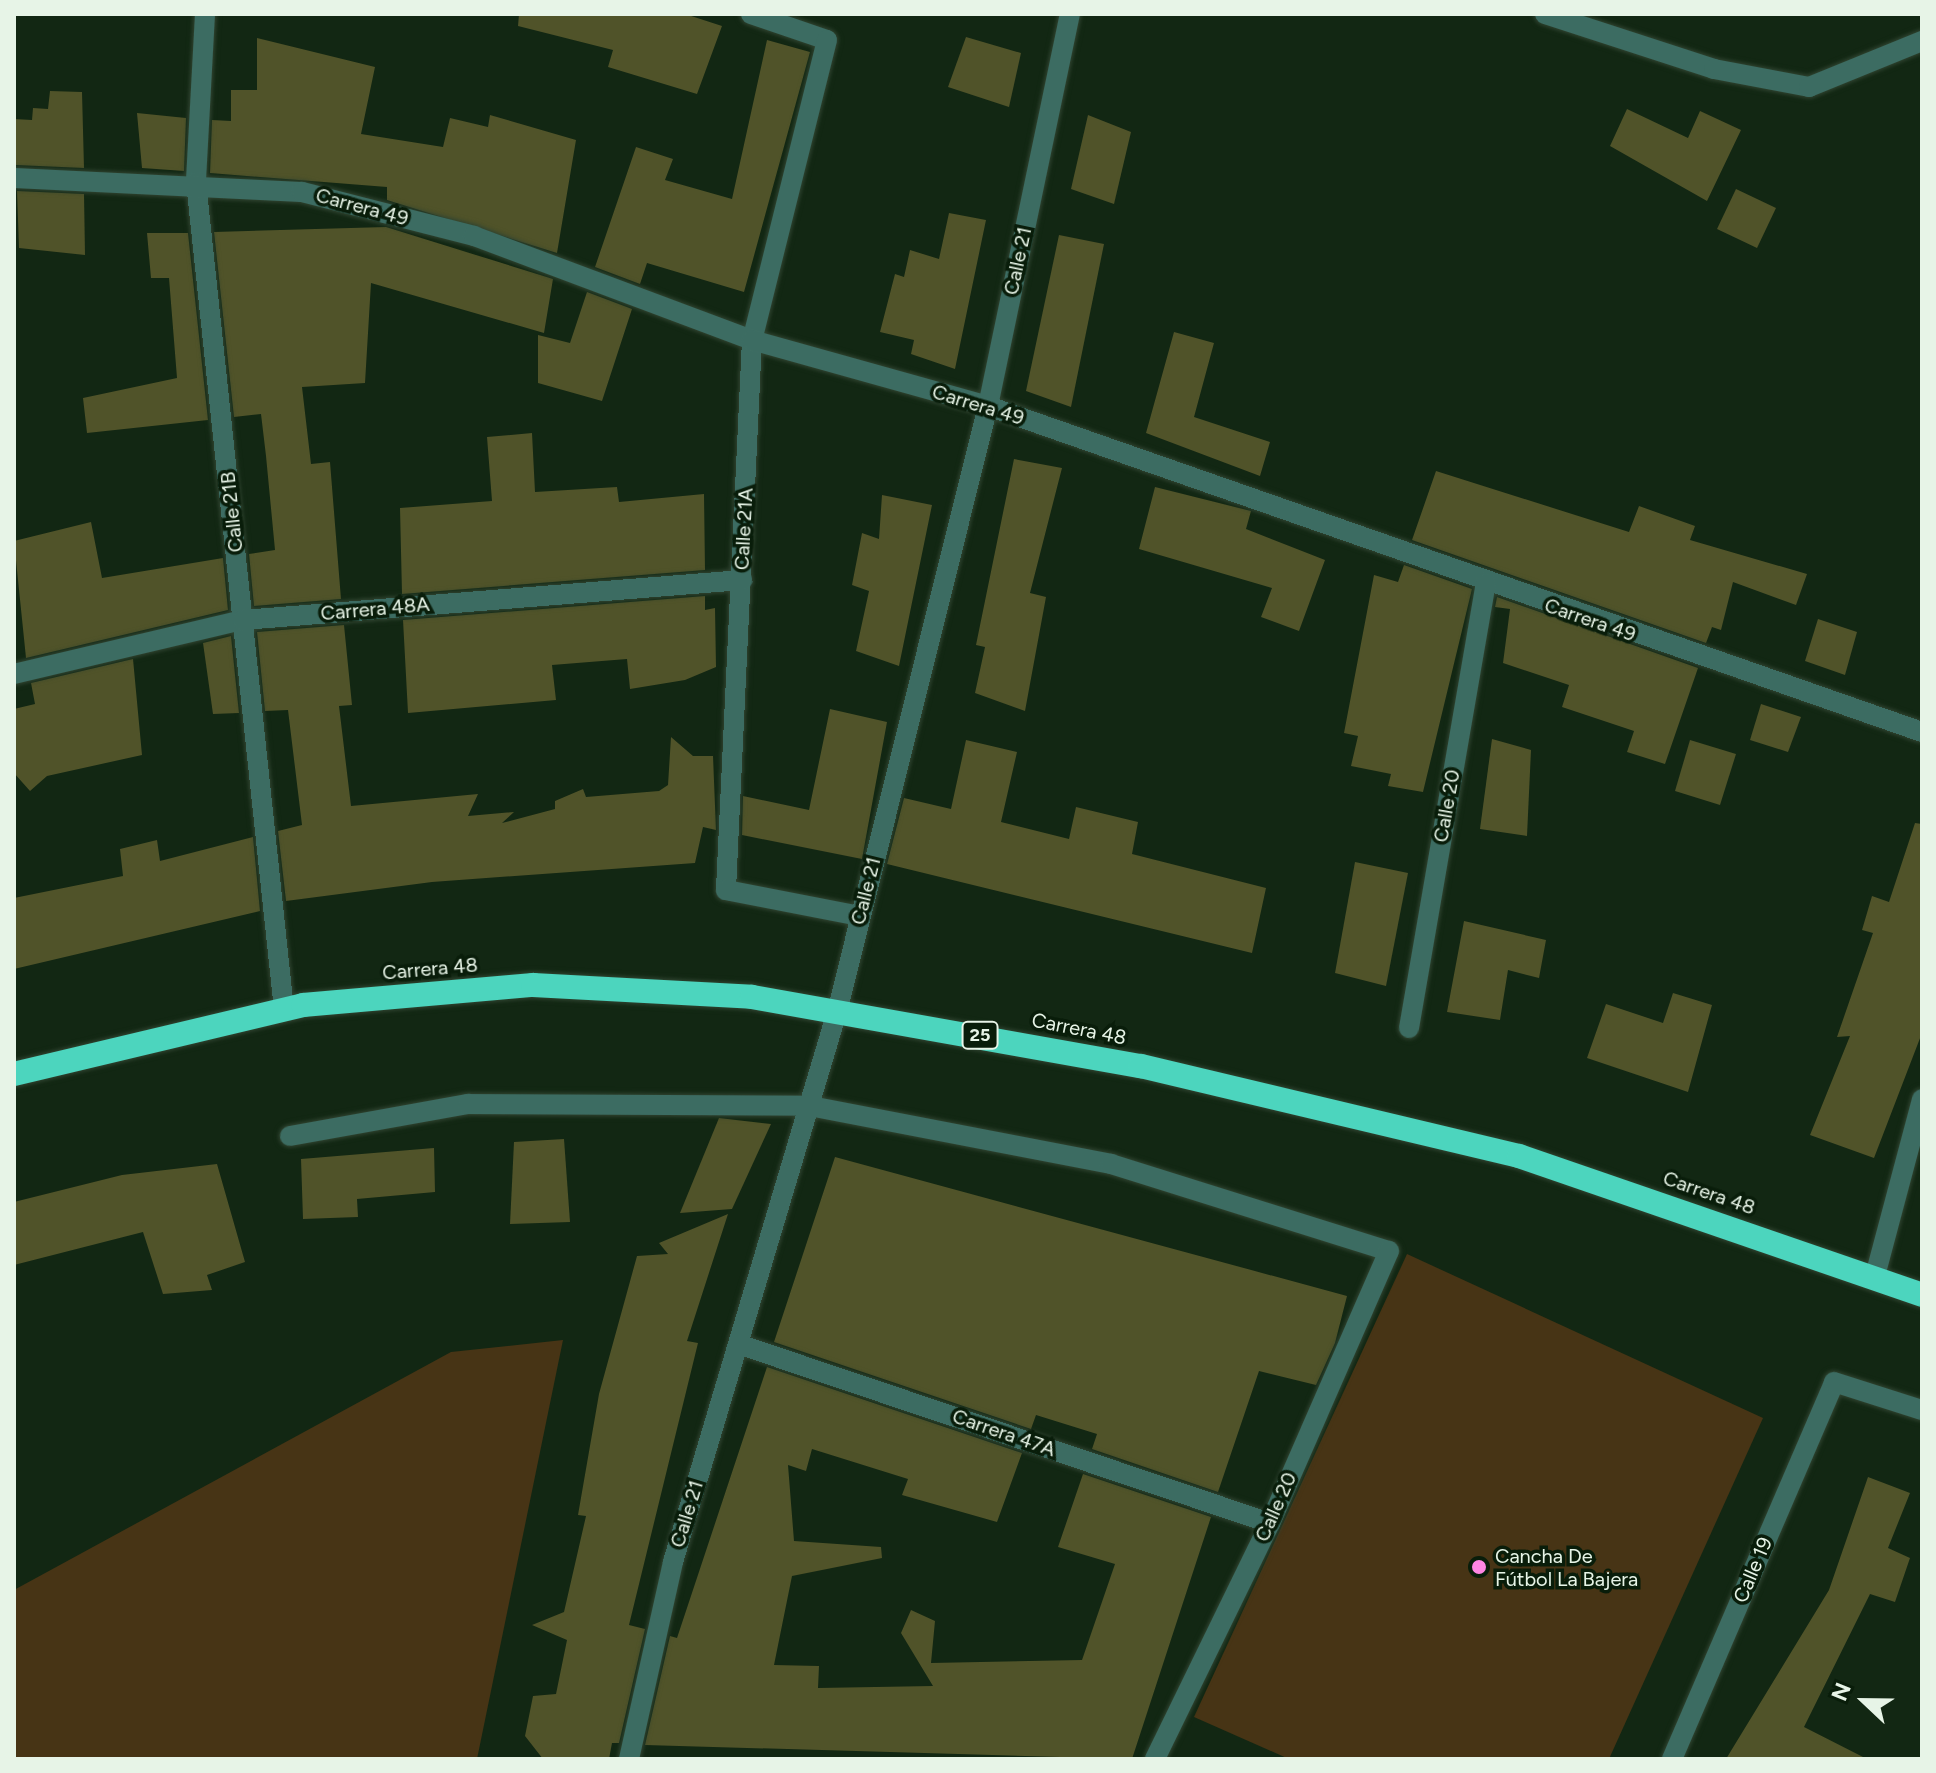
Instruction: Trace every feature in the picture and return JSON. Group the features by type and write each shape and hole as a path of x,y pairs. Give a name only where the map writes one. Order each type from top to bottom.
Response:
{"highway":[{"name":"Carrera 48","path":"14,1074 284,1009 533,985 752,997 1141,1066 1519,1156 1875,1276 1922,1295"}],"street":[{"name":"Calle 21B","path":"205,14 196,182 284,1009"},
{"name":"Calle 21A","path":"751,14 827,40 752,340 726,890 860,916"},
{"name":"Calle 21","path":"629,1759 673,1562 837,1012 988,406 1070,14"},
{"path":"1545,14 1714,69 1809,87 1922,41"},
{"name":"Carrera 49","path":"14,178 196,182 302,192 474,236 752,340 988,406 1486,584 1922,732"},
{"name":"Carrera 48A","path":"14,674 243,620 742,580"},
{"name":"Calle 20","path":"1409,1028 1486,584"},
{"path":"1875,1276 1922,1099"},
{"path":"290,1136 468,1104 810,1106"},
{"name":"Calle 20","path":"810,1106 1111,1164 1389,1251 1270,1523 1155,1759"},
{"name":"Carrera 47A","path":"738,1344 1270,1523"},
{"name":"Calle 19","path":"1672,1759 1834,1382 1922,1410"}],"shaded area":[{"name":"Cancha De Fútbol La Bajera","path":"1407,1254 1763,1418 1609,1759 1289,1759 1194,1717"},
{"path":"563,1340 477,1759 14,1759 14,1590 451,1352"}],"building":[{"path":"519,14 685,14 722,26 697,94 608,67 613,50 518,26"},
{"path":"966,37 1021,53 1009,107 948,87"},
{"path":"257,38 375,67 361,134 443,147 450,118 488,127 490,115 576,140 557,253 387,200 387,187 210,173 212,120 231,121 231,90 257,90"},
{"path":"767,40 810,52 744,292 647,263 640,284 595,267 636,147 673,159 665,180 732,199"},
{"path":"50,91 82,92 84,168 16,165 14,119 32,120 33,108 48,109"},
{"path":"1627,109 1688,138 1700,111 1741,130 1707,201 1610,146"},
{"path":"137,113 186,118 184,171 142,168"},
{"path":"1088,115 1131,132 1114,204 1071,189"},
{"path":"1736,189 1776,208 1757,248 1717,229"},
{"path":"17,191 84,194 85,255 19,248"},
{"path":"949,213 986,220 955,369 911,354 914,340 880,332 895,274 904,277 910,250 939,259"},
{"path":"386,227 553,279 544,333 371,283 365,383 302,387 311,464 330,462 341,599 254,606 249,554 275,550 266,456 261,414 234,417 214,232"},
{"path":"147,233 188,233 208,420 87,433 83,398 177,378 169,278 151,278"},
{"path":"1059,235 1104,244 1071,407 1026,391"},
{"path":"587,292 632,309 602,401 538,383 538,335 570,343"},
{"path":"1174,332 1214,343 1194,417 1270,442 1260,476 1146,433"},
{"path":"532,433 535,492 617,487 619,502 704,494 705,570 402,594 400,508 492,501 487,437"},
{"path":"1014,459 1062,468 1030,593 1046,597 1025,711 975,693 985,647 976,645"},
{"path":"1436,471 1629,532 1639,506 1695,526 1690,540 1807,574 1796,605 1733,582 1721,630 1712,627 1706,643 1412,540"},
{"path":"1155,487 1251,511 1246,529 1325,560 1299,631 1261,617 1272,588 1139,549"},
{"path":"882,495 932,505 899,666 856,651 869,591 852,585 862,533 879,539"},
{"path":"91,522 102,578 223,558 228,610 26,658 14,541"},
{"path":"1404,565 1472,589 1423,792 1388,786 1391,774 1351,766 1358,736 1344,733 1374,575 1398,582"},
{"path":"705,596 705,610 715,608 716,667 685,680 630,689 627,659 552,665 556,700 408,713 403,620"},
{"path":"1497,597 1698,668 1665,764 1627,752 1634,731 1562,707 1569,685 1503,663 1510,609 1495,607"},
{"path":"1818,619 1857,632 1845,675 1805,661"},
{"path":"344,625 352,705 339,706 351,806 478,794 468,816 514,812 502,823 555,809 555,801 583,789 586,797 659,791 668,785 671,737 693,756 713,756 716,830 703,827 695,863 432,882 286,901 278,831 302,825 288,710 265,711 257,632"},
{"path":"231,636 239,713 213,714 203,643"},
{"path":"133,659 142,755 47,776 30,791 14,773 14,709 35,704 31,683"},
{"path":"1761,704 1801,717 1788,752 1750,740"},
{"path":"830,709 887,722 862,859 742,835 743,796 809,810"},
{"path":"1492,739 1531,750 1527,836 1480,829"},
{"path":"966,740 1017,752 1001,822 1069,839 1076,807 1138,822 1132,854 1266,888 1252,953 887,864 904,798 951,809"},
{"path":"1690,740 1736,754 1720,805 1675,791"},
{"path":"1915,823 1922,824 1922,1033 1874,1158 1810,1135 1850,1036 1837,1037 1873,933 1862,930 1872,896 1889,902"},
{"path":"253,837 260,911 14,969 14,898 123,876 120,849 157,840 160,861"},
{"path":"1355,862 1408,873 1386,986 1335,973"},
{"path":"1464,921 1546,940 1539,978 1508,970 1500,1020 1447,1012"},
{"path":"1673,993 1712,1005 1688,1092 1587,1058 1606,1004 1663,1023"},
{"path":"719,1118 771,1124 732,1209 680,1213"},
{"path":"564,1139 570,1222 510,1224 514,1142"},
{"path":"434,1148 435,1192 357,1199 358,1217 303,1219 301,1159"},
{"path":"835,1157 1347,1296 1335,1343 1316,1385 1259,1371 1218,1492 1092,1449 1097,1434 1036,1415 1031,1429 774,1342"},
{"path":"217,1164 245,1262 207,1275 212,1290 163,1294 143,1232 14,1265 14,1202 122,1175"},
{"path":"728,1214 687,1341 698,1343 629,1625 645,1629 619,1743 612,1743 609,1759 543,1759 525,1736 533,1696 556,1694 567,1640 532,1625 564,1612 586,1516 578,1515 599,1394 637,1256 668,1254 659,1243"},
{"path":"767,1367 1022,1453 997,1522 902,1495 908,1479 812,1449 806,1471 788,1465 794,1541 881,1547 882,1558 792,1576 774,1665 819,1666 818,1688 933,1686 901,1633 911,1610 935,1621 931,1663 1082,1660 1115,1564 1058,1547 1083,1474 1211,1517 1132,1759 645,1745 670,1636 677,1638"},
{"path":"1868,1477 1910,1493 1888,1548 1910,1558 1895,1602 1870,1594 1804,1727 1867,1759 1726,1759 1829,1590"}],"place":[{"name":"Cancha De Fútbol La Bajera","path":"1479,1567"}]}
